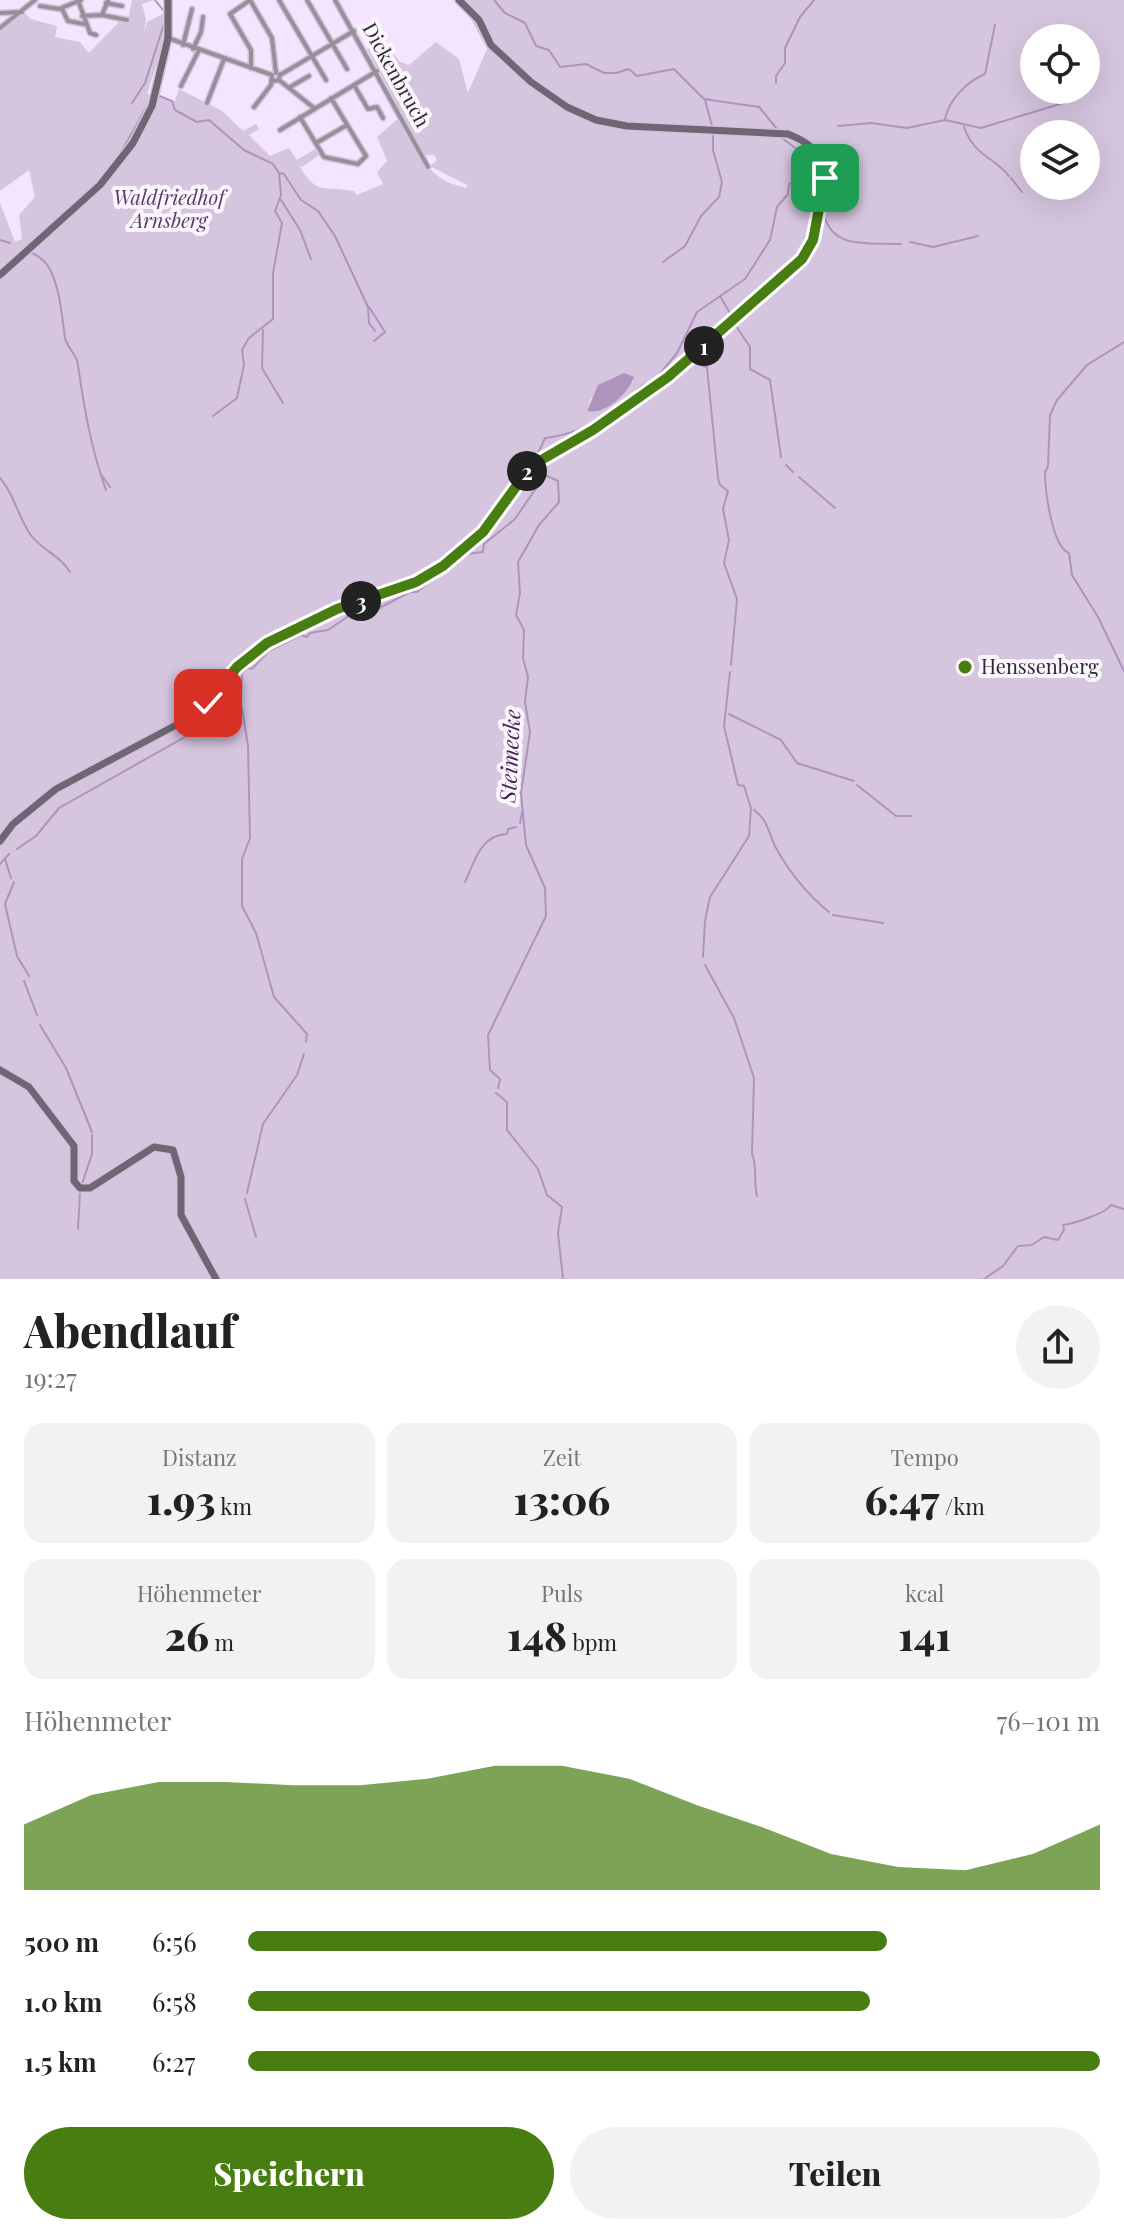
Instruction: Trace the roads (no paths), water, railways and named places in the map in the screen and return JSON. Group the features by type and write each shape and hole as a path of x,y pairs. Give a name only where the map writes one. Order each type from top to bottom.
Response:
{"main road":[{"path":"0,275 100,185 133,143 151,111 168,38 168,0"},
{"path":"0,841 13,824 56,789 178,724 208,703 237,667 267,643 337,609 416,582 443,566 483,532 531,466 593,430 668,377 802,259 812,245 825,178 820,158 811,146 788,134 627,126 596,120 567,107 531,82 491,45 479,20 459,0"},
{"path":"0,1070 29,1087 74,1146 74,1181 80,1188 90,1188 154,1147 173,1150 181,1177 181,1215 216,1279"}],"street":[{"path":"0,28 35,0"},
{"path":"251,68 251,50 230,14 250,0 272,38 276,77"},
{"path":"279,0 326,80"},
{"path":"307,0 347,69"},
{"name":"Dickenbruch","path":"335,0 428,167"},
{"path":"40,6 62,9 80,1 84,24 90,33 96,35"},
{"path":"102,15 107,2 122,6"},
{"path":"62,9 68,21 84,24"},
{"path":"183,45 192,9"},
{"path":"0,13 22,12"},
{"path":"82,16 102,15 127,20"},
{"path":"181,86 196,50 203,17"},
{"path":"254,107 276,77 354,31"},
{"path":"168,38 276,77 314,108"},
{"path":"207,103 224,59"},
{"path":"280,130 377,71"},
{"path":"290,88 309,76"},
{"path":"354,85 368,109 377,107 383,118"},
{"path":"300,117 327,159 358,164 366,156 331,98"},
{"path":"316,143 347,125"}],"waterway":[{"path":"155,0 163,10"},
{"path":"494,0 505,13 525,23 536,46 549,50 560,67 586,64 604,73 629,69 637,76 674,69 704,99 759,107 777,129"},
{"path":"776,83 776,76 785,63 785,48 800,17 814,0"},
{"path":"132,103 145,83 164,24"},
{"path":"945,119 960,92 985,74 995,25"},
{"path":"157,95 172,101 175,110 195,121"},
{"path":"705,100 712,126"},
{"path":"838,126 871,123 907,128 945,120 981,128 1060,104"},
{"path":"119,156 146,108"},
{"path":"196,122 209,120 244,150 273,164 279,173 281,195 275,211 282,223 273,273 273,319 249,338 242,350 244,365 237,398 213,416"},
{"path":"964,127 973,144 1009,176"},
{"path":"663,262 685,246 701,216 719,197 722,182 713,150 713,133"},
{"path":"536,458 545,438 593,423 654,381 677,353 697,312 745,279 770,240 777,207 788,194 789,184 805,179 813,167 802,153 782,138"},
{"path":"279,173 284,174 301,200 318,211 335,236 368,307 369,323 375,331"},
{"path":"1011,178 1020,189"},
{"path":"798,185 818,209"},
{"path":"281,200 300,230 311,259"},
{"path":"824,215 829,226 845,239 901,244"},
{"path":"910,242 933,247 978,236"},
{"path":"0,240 10,243"},
{"path":"29,252 46,264 55,282 65,338 77,361 89,428 106,490"},
{"path":"720,296 731,315"},
{"path":"369,307 385,332 374,341"},
{"path":"736,326 750,347 750,369 770,380 781,457"},
{"path":"263,330 262,368 283,403"},
{"path":"685,337 691,350"},
{"path":"1124,342 1087,365 1057,400 1050,415 1048,466 1045,472 1048,504 1058,540 1069,553 1072,575 1098,617 1124,671"},
{"path":"694,358 704,359 703,366 707,367 718,478 720,485 728,491 723,509 729,540 724,563 737,599 731,665"},
{"path":"228,690 232,680 248,668 252,669 269,651 301,635 307,637 310,633 328,630 356,611 370,613 410,592 417,592 466,554 483,552 484,544 515,519 545,475 538,465"},
{"path":"786,465 793,472"},
{"path":"100,473 110,487"},
{"name":"Steimecke","path":"498,1088 500,1079 490,1070 488,1035 546,916 545,888 526,845 521,793 530,732 525,702 528,677 523,658 524,630 516,615 520,593 518,562 539,525 559,502 558,481 545,475"},
{"path":"799,477 835,508"},
{"path":"0,478 30,534 70,572"},
{"path":"703,957 710,897 749,836 751,808 744,786 738,785 724,726 730,672"},
{"path":"241,704 242,673"},
{"path":"17,849 36,836 59,808 192,733 214,712 227,693"},
{"path":"242,708 248,746 250,838 242,859 242,906 256,933 274,997 307,1034 306,1042"},
{"path":"729,714 781,740 797,763 854,781"},
{"path":"857,785 896,816 911,816"},
{"path":"754,810 765,822 776,848 793,875 829,912"},
{"name":"Steimecke","path":"520,823 522,812"},
{"path":"465,882 484,845 516,827"},
{"path":"0,864 9,854"},
{"path":"5,859 11,878"},
{"path":"14,882 5,904 17,956 29,976"},
{"path":"833,915 883,923"},
{"path":"705,965 734,1018 754,1078 752,1154 757,1196"},
{"path":"24,981 37,1015"},
{"path":"40,1025 66,1068 92,1132"},
{"path":"247,1193 263,1124 297,1075 304,1054"},
{"name":"Steimecke","path":"496,1093 507,1102 507,1130 538,1169 547,1195 562,1207 558,1233 563,1279"},
{"path":"82,1184 92,1154 92,1135"},
{"path":"78,1229 80,1192"},
{"path":"245,1199 256,1237"},
{"path":"984,1279 1003,1266 1018,1246 1032,1245 1044,1237 1058,1240 1064,1230 1063,1225 1096,1215 1111,1205 1124,1209"}],"place":[{"name":"Henssenberg","path":"965,667"}],"park label":[{"name":"Waldfriedhof Arnsberg","path":"169,210"}]}
